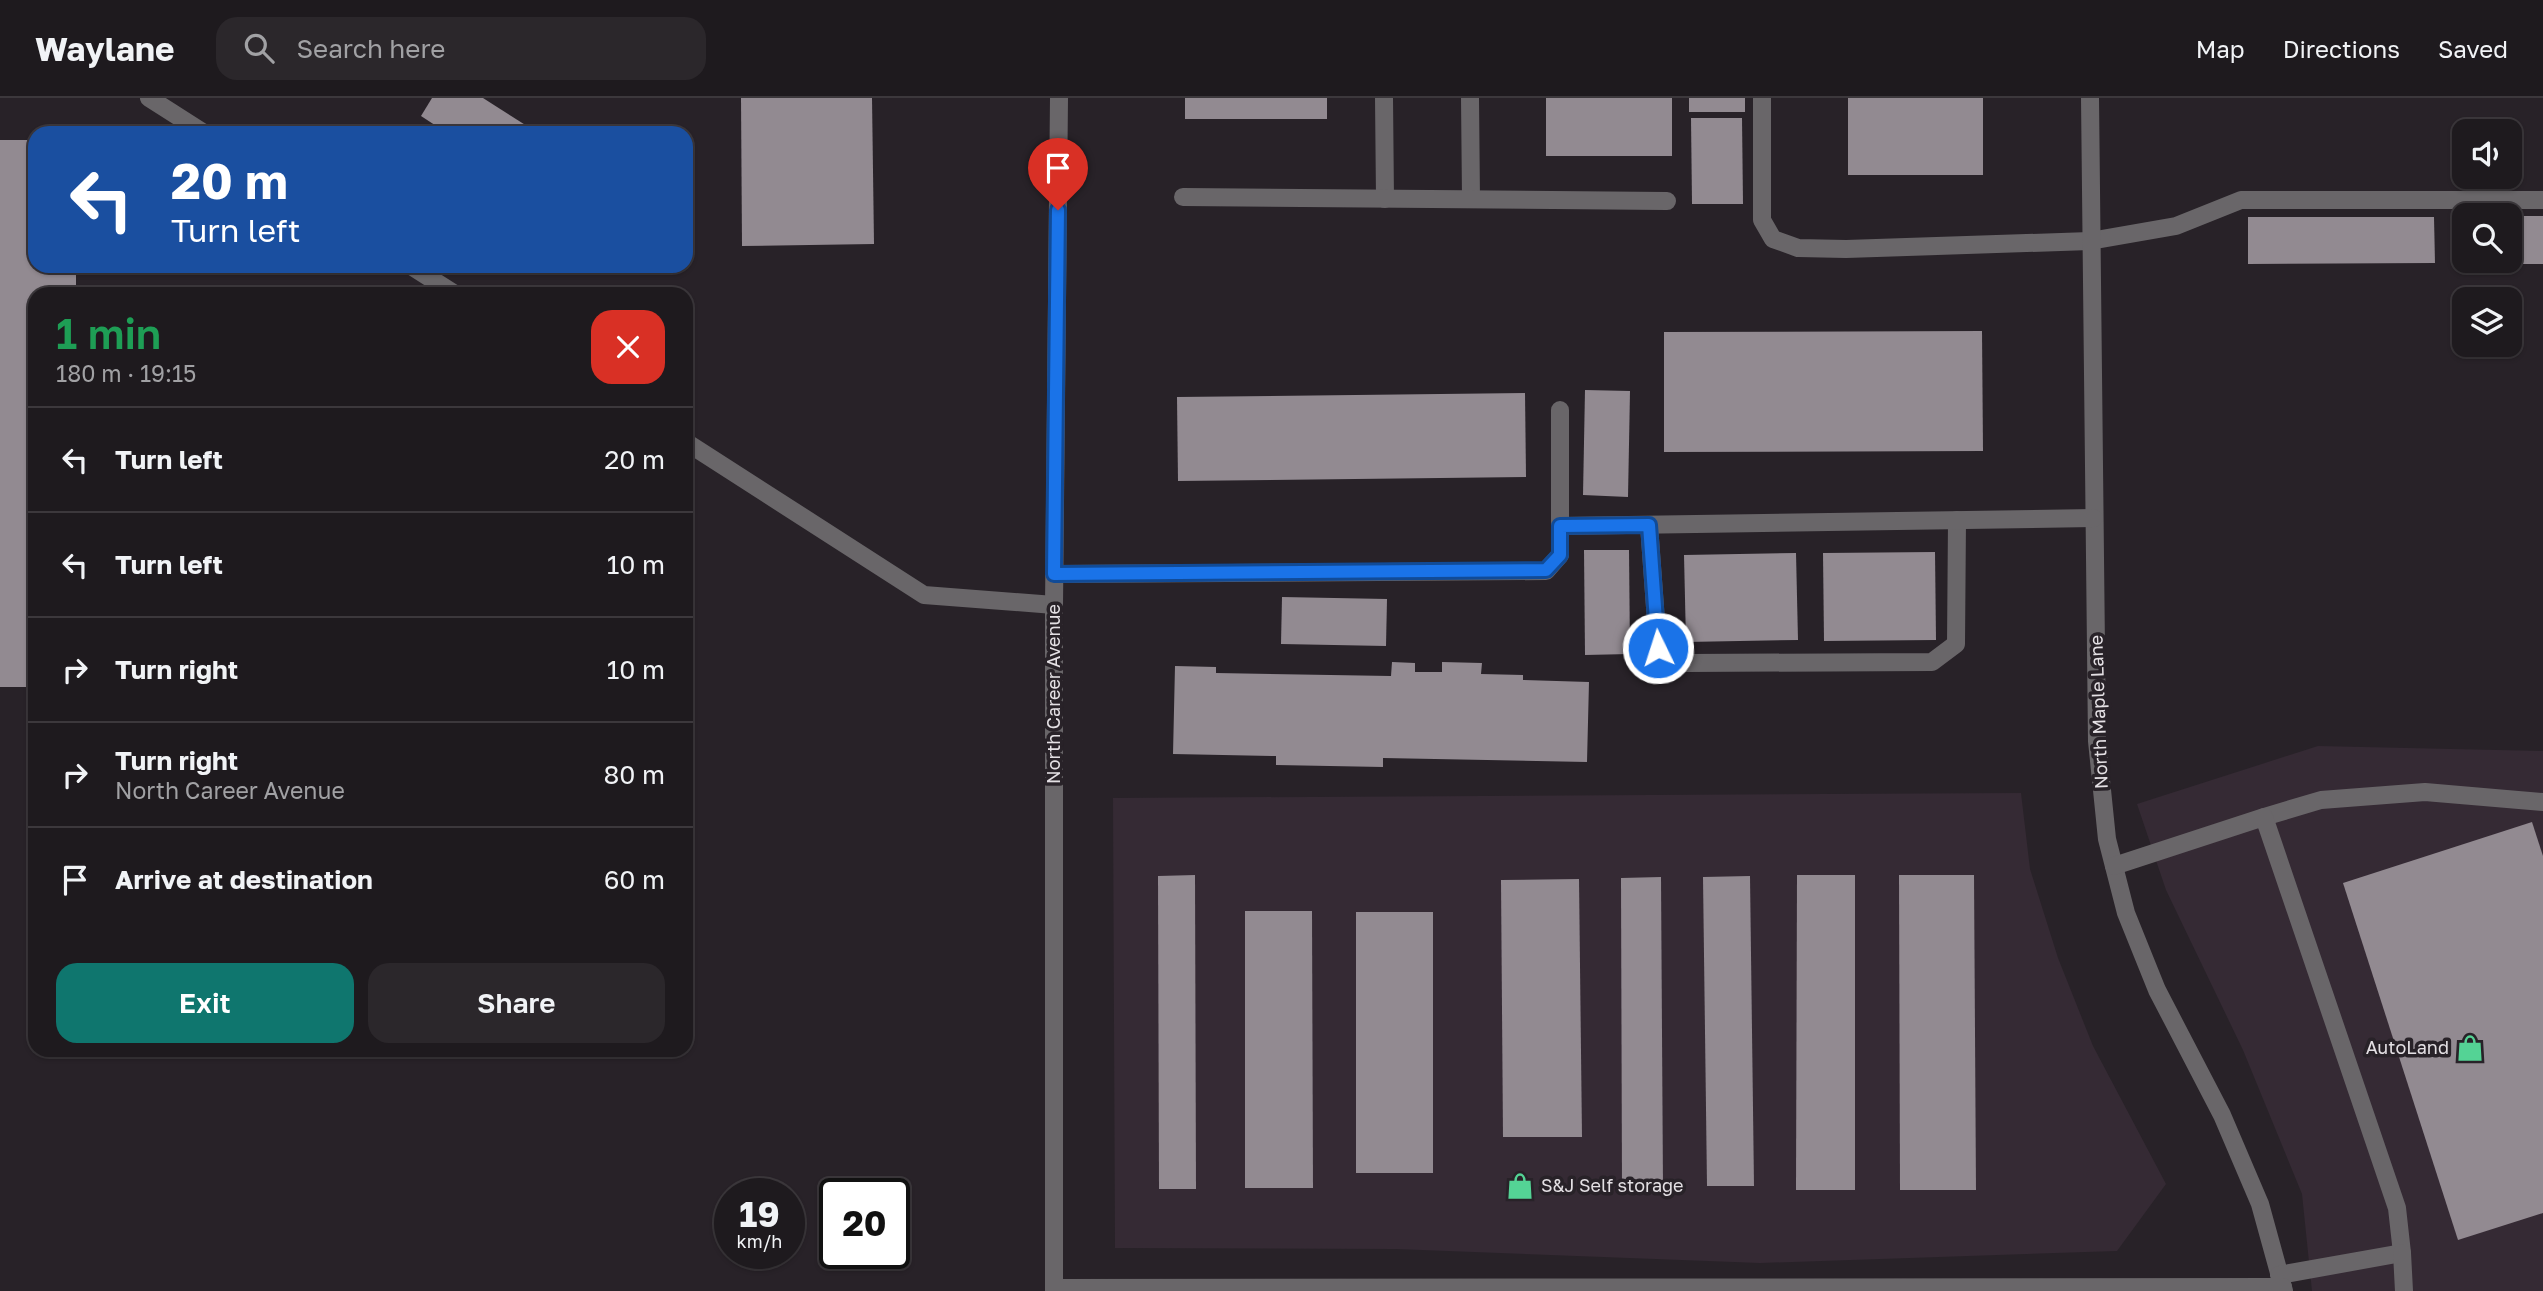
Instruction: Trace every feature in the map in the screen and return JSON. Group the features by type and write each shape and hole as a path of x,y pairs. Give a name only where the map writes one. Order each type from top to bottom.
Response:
{"street":[{"path":"149,98 193,126"},
{"name":"North Career Avenue","path":"1054,1290 1054,574 1059,98"},
{"path":"1384,98 1385,199"},
{"path":"1470,98 1471,199"},
{"path":"1762,98 1762,220 1773,239 1798,248 1846,249 2091,241 2176,226 2241,200 2543,200"},
{"name":"North Maple Lane","path":"2090,98 2097,741 2106,839 2126,913 2157,990 2222,1115 2260,1204 2282,1284"},
{"path":"1183,197 1667,201"},
{"path":"422,273 443,287"},
{"path":"1054,574 1546,570 1560,555 1560,410"},
{"path":"693,446 924,595 1054,605"},
{"path":"1560,526 2094,518"},
{"path":"1649,525 1658,648 1686,663 1932,662 1956,643 1958,520"},
{"path":"2114,866 2321,800 2425,792 2543,802"},
{"path":"2264,817 2397,1208 2404,1291"},
{"path":"1054,1290 1707,1289 2282,1284 2402,1253"}],"shaded area":[{"path":"2318,746 2543,751 2543,1291 2312,1291 2302,1194 2243,1050 2166,890 2137,804"},
{"path":"2021,793 2030,869 2058,958 2093,1046 2166,1184 2117,1251 1760,1263 1396,1249 1115,1248 1113,798"}],"building":[{"path":"432,98 483,98 527,126 436,126 421,116"},
{"path":"741,98 872,98 874,244 742,246"},
{"path":"1185,98 1327,98 1327,119 1185,119"},
{"path":"1546,98 1672,98 1672,156 1546,156"},
{"path":"1689,98 1745,98 1745,112 1689,112"},
{"path":"1848,98 1983,98 1983,175 1848,175"},
{"path":"1691,118 1742,118 1743,204 1692,204"},
{"path":"0,140 28,140 28,273 76,273 76,287 28,287 28,687 0,687"},
{"path":"2451,215 2452,215 2452,264"},
{"path":"2522,216 2543,216 2543,264 2522,264"},
{"path":"2248,217 2434,217 2435,263 2248,264"},
{"path":"1982,331 1983,451 1664,452 1664,332"},
{"path":"1585,390 1630,391 1628,497 1583,495"},
{"path":"1525,393 1526,477 1178,481 1177,397"},
{"path":"1584,550 1629,550 1630,654 1585,655"},
{"path":"1935,552 1936,640 1824,641 1823,553"},
{"path":"1796,553 1798,640 1686,642 1684,555"},
{"path":"1282,597 1387,599 1386,646 1281,644"},
{"path":"1392,662 1415,663 1415,672 1442,672 1442,662 1482,663 1481,674 1523,675 1523,680 1589,682 1587,762 1383,758 1383,767 1276,765 1276,756 1173,754 1175,666 1216,667 1216,673 1391,676"},
{"name":"AutoLand","path":"2532,822 2543,856 2543,1213 2458,1240 2343,883"},
{"path":"1195,875 1196,1189 1159,1189 1158,876"},
{"path":"1797,875 1855,875 1855,1190 1796,1190"},
{"path":"1899,875 1974,875 1976,1190 1900,1190"},
{"path":"1750,876 1754,1186 1707,1186 1703,877"},
{"path":"1661,877 1663,1188 1622,1188 1621,878"},
{"path":"1579,879 1582,1137 1503,1137 1501,880"},
{"path":"1245,911 1312,911 1313,1188 1245,1188"},
{"path":"1356,912 1433,912 1433,1173 1356,1173"}],"place":[{"name":"AutoLand","path":"2470,1048"},
{"name":"S&J Self storage","path":"1520,1186"}],"route":[{"path":"1058,210 1054,574 1546,570 1560,555 1560,526 1649,525 1658,648"}]}
